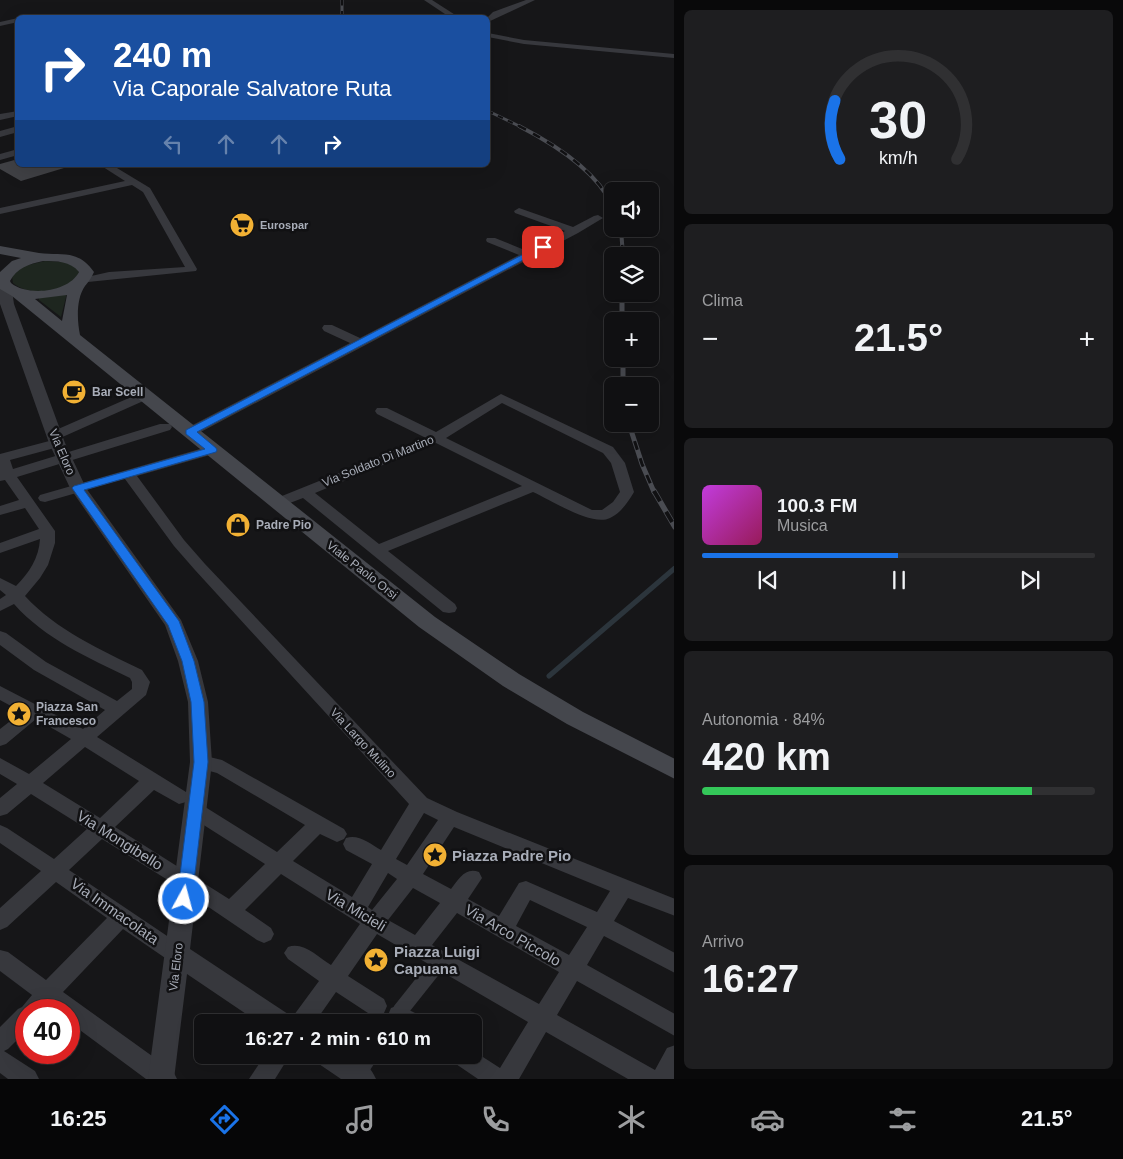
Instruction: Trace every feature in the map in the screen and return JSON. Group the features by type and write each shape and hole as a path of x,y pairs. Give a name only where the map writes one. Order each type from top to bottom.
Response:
{"main road":[{"path":"0,250 42,258 64,258 80,263 87,272 72,300 69,320 72,337"},
{"path":"42,258 18,263 4,274 12,290 57,293 80,283"},
{"name":"Viale Paolo Orsi","path":"12,290 145,396 177,429 212,450 427,622 511,680 575,718 674,770"}],"street":[{"path":"427,0 452,15"},
{"path":"490,18 496,14 532,0"},
{"path":"0,24 15,21"},
{"path":"490,35 524,42 674,56"},
{"path":"0,117 15,115"},
{"path":"0,134 15,130"},
{"path":"0,146 15,153"},
{"path":"0,157 15,153"},
{"path":"80,263 104,269 141,272 171,273 192,269 147,190 108,167"},
{"path":"0,212 134,182"},
{"path":"518,212 574,231"},
{"path":"0,606 16,596 34,578 46,548 48,531 28,502 4,476 2,458 58,446 177,429 360,343 598,218"},
{"path":"491,240 528,255"},
{"path":"80,283 111,274 141,272"},
{"name":"Via Eloro","path":"12,290 58,446 78,488 174,624 188,661 198,702 201,762 187,803 186,881 163,1078"},
{"path":"328,328 360,343"},
{"path":"58,446 145,396"},
{"name":"Via Soldato Di Martino","path":"277,503 436,438 501,398 608,450 618,463 626,492 618,505 604,515 589,514 533,487"},
{"path":"382,411 533,487"},
{"path":"45,498 212,450"},
{"name":"Via Largo Mulino","path":"128,474 179,543 200,567 420,803 674,908"},
{"path":"376,550 533,487"},
{"path":"304,491 449,608"},
{"path":"0,511 28,502"},
{"path":"0,548 48,531"},
{"path":"0,583 12,589 33,614 73,641 136,674 141,682 140,691 119,710 0,809"},
{"path":"0,637 40,666 119,710"},
{"name":"Via Micieli","path":"1,694 84,738 153,780 279,863 374,922 649,1079"},
{"path":"0,739 34,711"},
{"name":"Via Arco Piccolo","path":"201,762 222,767 318,824 386,861 410,877 674,1026"},
{"name":"Via Mongibello","path":"0,765 186,881 264,934"},
{"path":"0,921 153,780"},
{"path":"355,910 420,803"},
{"path":"308,1014 374,922 410,877 450,817"},
{"path":"231,910 318,824"},
{"name":"Via Immacolata","path":"0,833 267,1014"},
{"path":"418,947 472,878"},
{"path":"506,1079 624,886"},
{"path":"503,929 526,889 601,924 674,964"},
{"path":"43,999 122,916"},
{"path":"296,954 396,1014 435,967"},
{"path":"0,959 163,1078"},
{"path":"0,1042 15,1027"},
{"path":"662,1079 674,1055"},
{"path":"0,1060 26,1079"},
{"path":"261,1079 272,1064"},
{"path":"350,1064 362,1069"},
{"path":"475,1064 498,1079"}],"shaded area":[{"path":"45,261 67,262 79,270 78,277 65,287 45,291 31,291 18,287 13,283 12,276 24,266"},
{"path":"67,293 61,317 39,300 39,298"}],"building":[{"path":"15,160 15,167 64,168 21,181 0,169 0,164"}],"waterway":[{"path":"549,676 674,569"}],"railway":[{"path":"342,0 342,15"},
{"path":"490,112 519,126"},
{"path":"519,126 559,149 584,169 604,191"},
{"path":"622,237 622,247"},
{"path":"622,302 622,312"},
{"path":"623,367 623,377"},
{"path":"632,432 654,492"},
{"path":"654,491 674,525"}],"place":[{"name":"Eurospar","path":"242,225"},
{"name":"Bar Scell","path":"74,392"},
{"name":"Padre Pio","path":"238,525"},
{"name":"Piazza San Francesco","path":"19,714"},
{"name":"Piazza Padre Pio","path":"435,855"},
{"name":"Piazza Luigi Capuana","path":"376,960"}],"route":[{"path":"184,899 201,762 198,702 188,661 174,624 78,488 212,450 190,432 543,247"}]}
